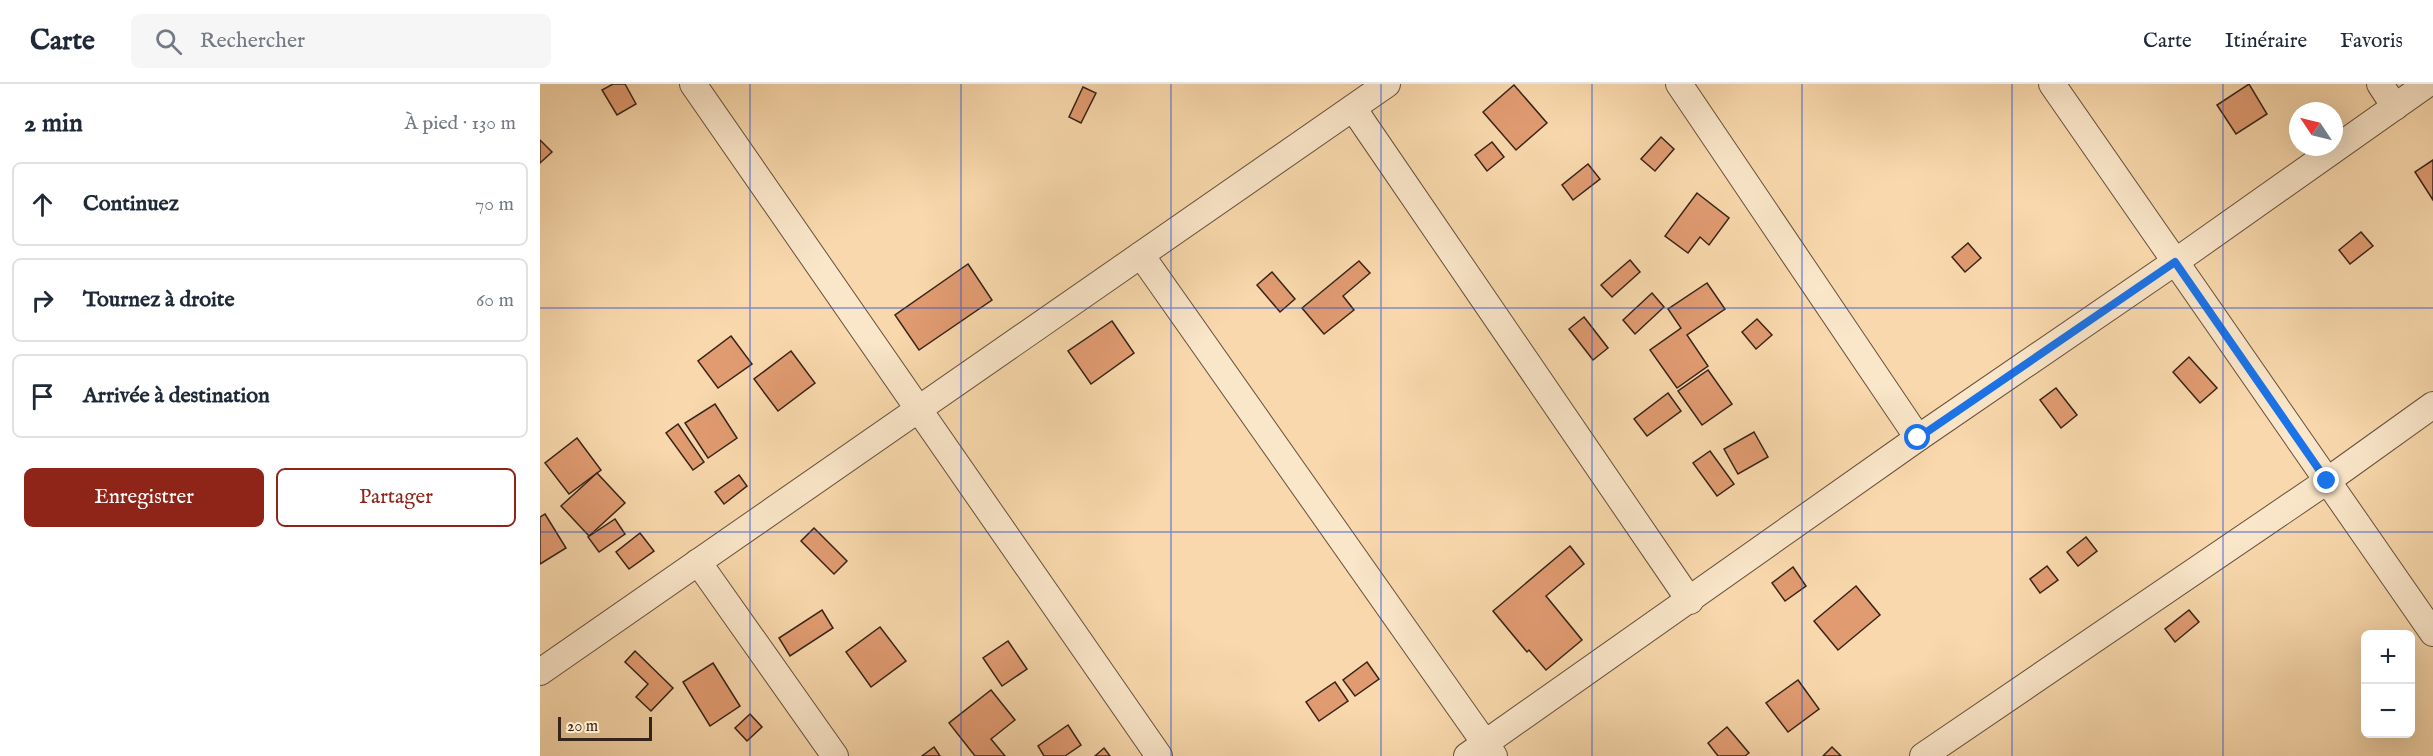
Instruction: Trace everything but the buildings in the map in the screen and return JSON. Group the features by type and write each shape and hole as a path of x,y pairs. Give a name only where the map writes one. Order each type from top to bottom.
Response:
{"street":[{"path":"693,84 1159,756"},
{"path":"540,672 1387,84"},
{"path":"1679,84 1918,438"},
{"path":"2052,84 2433,633"},
{"path":"2380,84 2395,106"},
{"path":"1141,255 1482,752 1918,438 2175,262 2427,84"},
{"path":"1353,108 1690,600"},
{"path":"1923,756 2327,481 2433,405"},
{"path":"698,562 835,756"}],"route":[{"path":"1918,438 2175,262 2327,481"}]}
